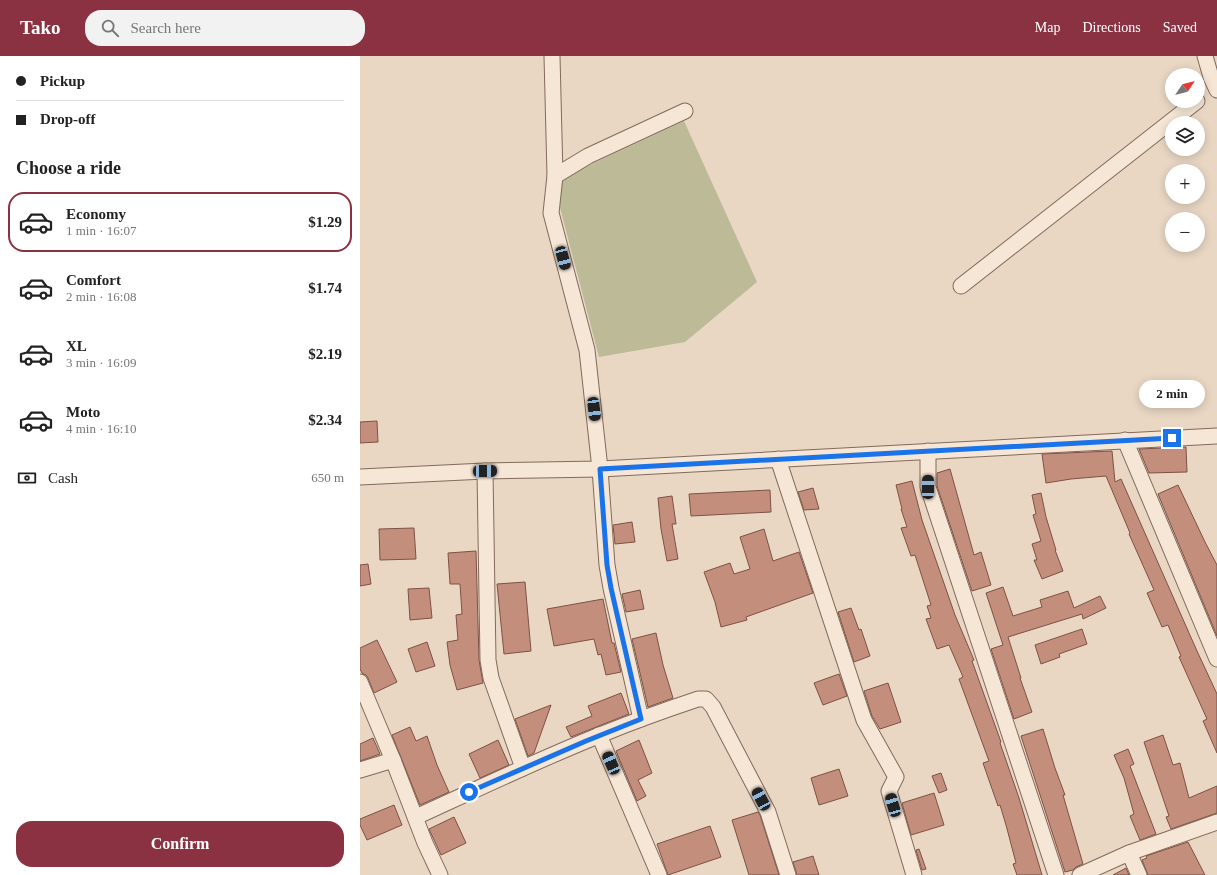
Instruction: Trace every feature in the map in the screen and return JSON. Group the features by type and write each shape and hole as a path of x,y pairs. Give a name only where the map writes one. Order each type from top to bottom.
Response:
{"street":[{"path":"552,56 555,176 551,213 587,350 600,469 607,565 641,719"},
{"path":"1205,95 1216,88 1211,77 1206,56"},
{"path":"961,286 1187,108"},
{"path":"555,176 588,156 685,111"},
{"path":"360,477 485,471 600,469 1217,436"},
{"path":"1125,440 1217,660"},
{"path":"928,451 928,487 1056,875"},
{"path":"778,459 864,720 896,777 889,791 914,875"},
{"path":"485,471 488,660 490,678 523,768"},
{"path":"360,682 416,816 425,844 440,875"},
{"path":"416,816 599,735 698,699 706,699 713,707 768,812 788,875"},
{"path":"599,735 659,875"},
{"path":"360,770 393,760"},
{"path":"1080,875 1129,853 1217,822"},
{"path":"1129,853 1139,875"}],"shaded area":[{"path":"684,121 757,282 685,342 599,357 557,196 564,177"}],"building":[{"path":"377,421 378,442 360,443 360,422"},
{"path":"1186,447 1187,472 1149,473 1139,449"},
{"path":"1112,451 1115,482 1121,479 1217,694 1217,753 1203,721 1207,719 1179,657 1181,656 1168,625 1162,627 1147,593 1154,590 1129,534 1130,533 1106,476 1046,483 1042,454"},
{"path":"950,469 974,555 981,552 991,585 972,591 937,486 937,473"},
{"path":"912,481 922,520 955,615 974,660 972,661 1001,742 1000,743 1019,798 1042,875 1017,875 1013,864 1016,863 1000,805 998,806 983,763 989,761 959,679 963,677 949,645 937,649 926,619 931,618 927,606 931,605 915,555 911,556 901,528 907,527 901,509 896,485"},
{"path":"1178,485 1217,565 1217,636 1158,494"},
{"path":"813,488 819,509 804,510 798,492"},
{"path":"770,490 771,512 691,516 689,494"},
{"path":"1041,493 1055,550 1063,571 1042,579 1034,560 1037,560 1032,544 1041,541 1033,515 1036,514 1032,495"},
{"path":"672,496 676,524 672,524 678,559 667,561 661,529 658,498"},
{"path":"632,522 635,542 615,544 613,525"},
{"path":"414,528 416,559 380,560 379,529"},
{"path":"764,529 773,561 799,552 813,593 746,617 747,620 721,627 715,602 704,572 730,563 734,574 750,569 740,537"},
{"path":"476,551 479,660 483,683 457,690 450,665 447,642 458,640 456,615 462,614 460,584 450,584 448,553"},
{"path":"368,564 371,584 360,586 360,565"},
{"path":"525,582 531,651 504,654 497,584"},
{"path":"1003,587 1013,616 1042,607 1040,600 1068,591 1074,608 1100,596 1106,608 1083,619 1082,614 1008,637 1032,712 1014,719 991,649 1003,645 986,593"},
{"path":"429,588 432,618 410,620 408,589"},
{"path":"640,590 644,609 626,612 622,594"},
{"path":"603,599 612,643 614,643 621,672 606,675 601,654 598,655 594,639 554,646 547,609"},
{"path":"851,608 859,630 861,629 870,656 854,662 838,612"},
{"path":"1082,629 1087,644 1059,654 1060,657 1041,664 1035,645"},
{"path":"656,633 663,665 673,698 648,707 632,639"},
{"path":"377,640 397,682 374,693 368,678 360,669 360,648"},
{"path":"427,642 435,666 416,672 408,649"},
{"path":"839,674 847,696 823,705 814,683"},
{"path":"888,683 901,722 880,729 872,716 864,691"},
{"path":"621,693 629,714 571,737 566,727 592,716 588,706"},
{"path":"551,705 534,753 528,756 515,719"},
{"path":"410,727 416,741 427,736 437,765 449,792 420,805 392,735"},
{"path":"1043,729 1065,795 1063,795 1083,864 1073,870 1065,872 1021,736"},
{"path":"1163,735 1173,765 1180,763 1189,798 1217,786 1217,813 1171,829 1166,817 1169,816 1144,742"},
{"path":"373,738 380,754 360,761 360,744"},
{"path":"498,740 509,765 480,778 469,754"},
{"path":"639,740 652,773 638,780 646,796 637,801 616,751"},
{"path":"1128,749 1134,764 1130,766 1156,834 1140,840 1130,816 1134,814 1124,778 1114,755"},
{"path":"839,769 848,796 819,805 811,778"},
{"path":"941,773 947,790 939,793 932,776"},
{"path":"934,793 944,825 911,835 902,803"},
{"path":"394,805 402,825 367,840 360,825 360,819"},
{"path":"758,812 779,875 749,875 732,820"},
{"path":"454,817 466,843 441,855 429,829"},
{"path":"710,826 721,857 668,875 657,844"},
{"path":"1188,842 1205,875 1148,875 1142,860 1147,858 1146,856"},
{"path":"919,849 926,869 922,870 916,850"},
{"path":"813,856 819,875 797,875 793,862"},
{"path":"1126,868 1129,875 1113,875"}],"route":[{"path":"469,792 599,735 641,719 607,565 600,469 1172,438"}]}
